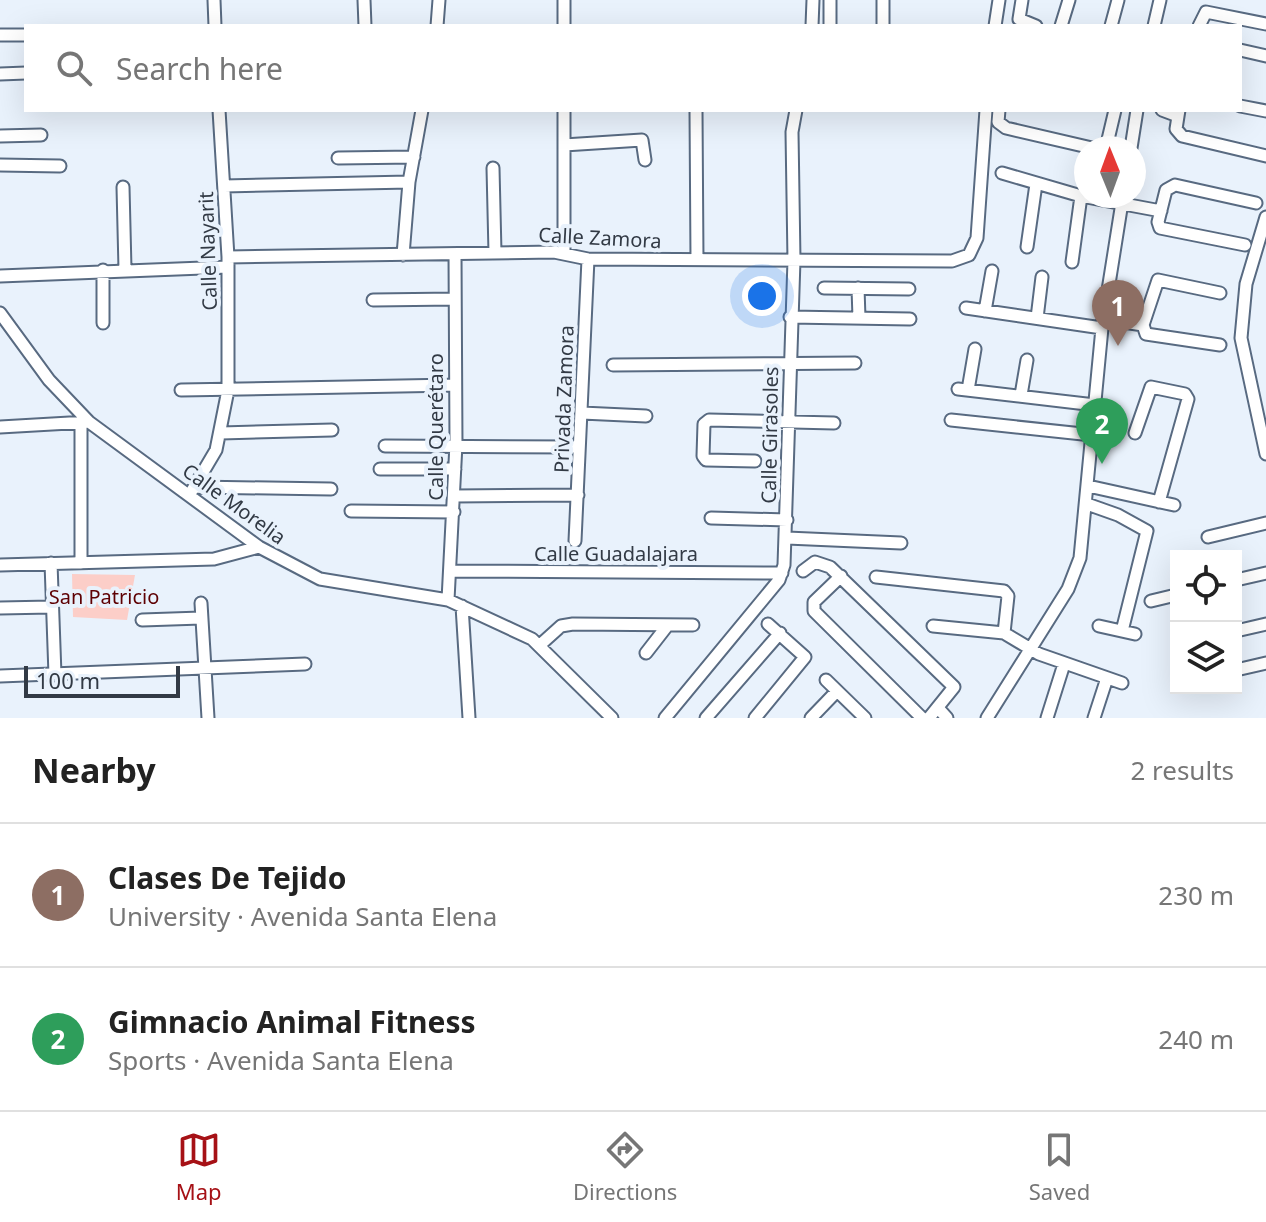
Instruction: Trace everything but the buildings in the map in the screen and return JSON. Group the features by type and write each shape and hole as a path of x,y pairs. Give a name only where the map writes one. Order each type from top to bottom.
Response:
{"street":[{"path":"214,0 215,24"},
{"path":"364,0 365,24"},
{"path":"437,24 439,0"},
{"path":"564,0 564,24"},
{"path":"812,24 813,0"},
{"path":"830,0 830,24"},
{"path":"883,0 883,24"},
{"path":"995,24 999,0"},
{"path":"1022,0 1019,19 1031,24"},
{"path":"1062,24 1069,0"},
{"path":"1112,24 1118,0"},
{"path":"1154,24 1160,0"},
{"path":"1200,24 1206,12 1266,24"},
{"path":"0,35 24,35"},
{"path":"1242,50 1266,56"},
{"path":"0,74 24,73"},
{"path":"1242,106 1266,111"},
{"name":"Calle Nayarit","path":"192,491 211,460 221,433 228,390 228,262 219,112"},
{"path":"403,255 409,182 422,112"},
{"path":"564,112 564,253"},
{"path":"696,112 697,259"},
{"name":"Calle Girasoles","path":"782,573 787,538 786,424 794,260 792,132 796,112"},
{"name":"Calle Zamora","path":"0,276 228,262 495,253 564,253 588,259 941,262 969,255 977,238 986,112"},
{"path":"999,112 998,122 1006,128 1074,144"},
{"path":"1109,136 1115,112"},
{"path":"1133,136 1137,112"},
{"path":"1178,113 1176,129 1182,136 1266,156"},
{"path":"0,136 41,135"},
{"path":"564,145 642,140 645,160"},
{"path":"338,158 414,157"},
{"path":"0,165 60,166"},
{"path":"493,168 495,253"},
{"path":"1002,173 1074,194"},
{"path":"224,186 409,182"},
{"path":"1027,247 1036,184"},
{"path":"1245,245 1162,229 1158,222 1169,185 1256,203"},
{"path":"123,187 125,269"},
{"path":"1146,207 1161,211"},
{"path":"1072,262 1079,208"},
{"path":"987,718 1076,573 1087,504 1103,324 1121,208"},
{"path":"1266,217 1246,284 1241,338 1260,398 1266,453"},
{"name":"Calle Querétaro","path":"448,600 456,444 455,254"},
{"name":"Privada Zamora","path":"575,541 588,259"},
{"path":"103,270 103,323"},
{"path":"985,311 992,271"},
{"path":"1037,318 1042,277"},
{"path":"1220,293 1158,280 1143,325 1146,334 1220,345"},
{"path":"824,288 909,289"},
{"path":"858,288 859,318"},
{"path":"373,300 455,299"},
{"path":"966,308 1037,318 1143,325"},
{"name":"Calle Morelia","path":"0,313 49,380 85,422 192,491 259,547 320,579 448,600 541,644 612,718"},
{"path":"790,317 910,319"},
{"path":"975,349 963,390 1095,405"},
{"path":"1021,395 1027,360"},
{"path":"613,365 855,363"},
{"path":"181,390 454,385"},
{"path":"1135,433 1151,387 1183,392 1187,396 1159,502"},
{"path":"582,413 646,416"},
{"path":"755,461 706,460 703,456 704,424 709,420 834,423"},
{"path":"951,420 1092,435"},
{"path":"0,427 85,422 81,563"},
{"path":"221,433 332,430"},
{"path":"385,446 578,447"},
{"path":"380,469 455,469"},
{"path":"1088,486 1174,505"},
{"path":"192,491 331,489"},
{"path":"454,496 578,495"},
{"path":"1087,504 1118,515 1144,528 1148,534 1122,631"},
{"path":"351,511 454,512"},
{"path":"711,518 787,520"},
{"path":"1208,537 1266,523"},
{"path":"787,538 901,543"},
{"path":"0,565 214,559 259,547"},
{"path":"803,571 815,562 841,576 954,687 934,713 947,718"},
{"path":"51,563 55,675"},
{"name":"Calle Guadalajara","path":"450,571 782,573"},
{"path":"665,718 782,573"},
{"path":"1242,579 1266,573"},
{"path":"841,576 814,602 814,611 922,718"},
{"path":"876,577 1002,590 1008,596 1004,633"},
{"path":"1151,601 1170,596"},
{"path":"201,603 208,718"},
{"path":"462,606 469,718"},
{"path":"0,608 51,607"},
{"path":"142,620 201,618"},
{"path":"541,644 567,624 693,625"},
{"path":"755,718 805,660 804,655 768,624"},
{"path":"1242,630 1266,624"},
{"path":"646,653 667,626"},
{"path":"933,626 1004,633 1064,664 1122,683"},
{"path":"1099,626 1135,634"},
{"path":"706,718 780,633"},
{"path":"1242,669 1266,663"},
{"path":"0,676 204,671 305,664"},
{"path":"1047,718 1064,664"},
{"path":"1094,718 1107,678"},
{"path":"826,680 865,718"},
{"path":"811,718 837,691"}],"green space":[{"name":"San Patricio","path":"72,574 135,575 127,620 73,617"}],"place":[{"name":"Clases De Tejido","path":"1118,346"},
{"name":"Gimnacio Animal Fitness","path":"1102,464"}]}
